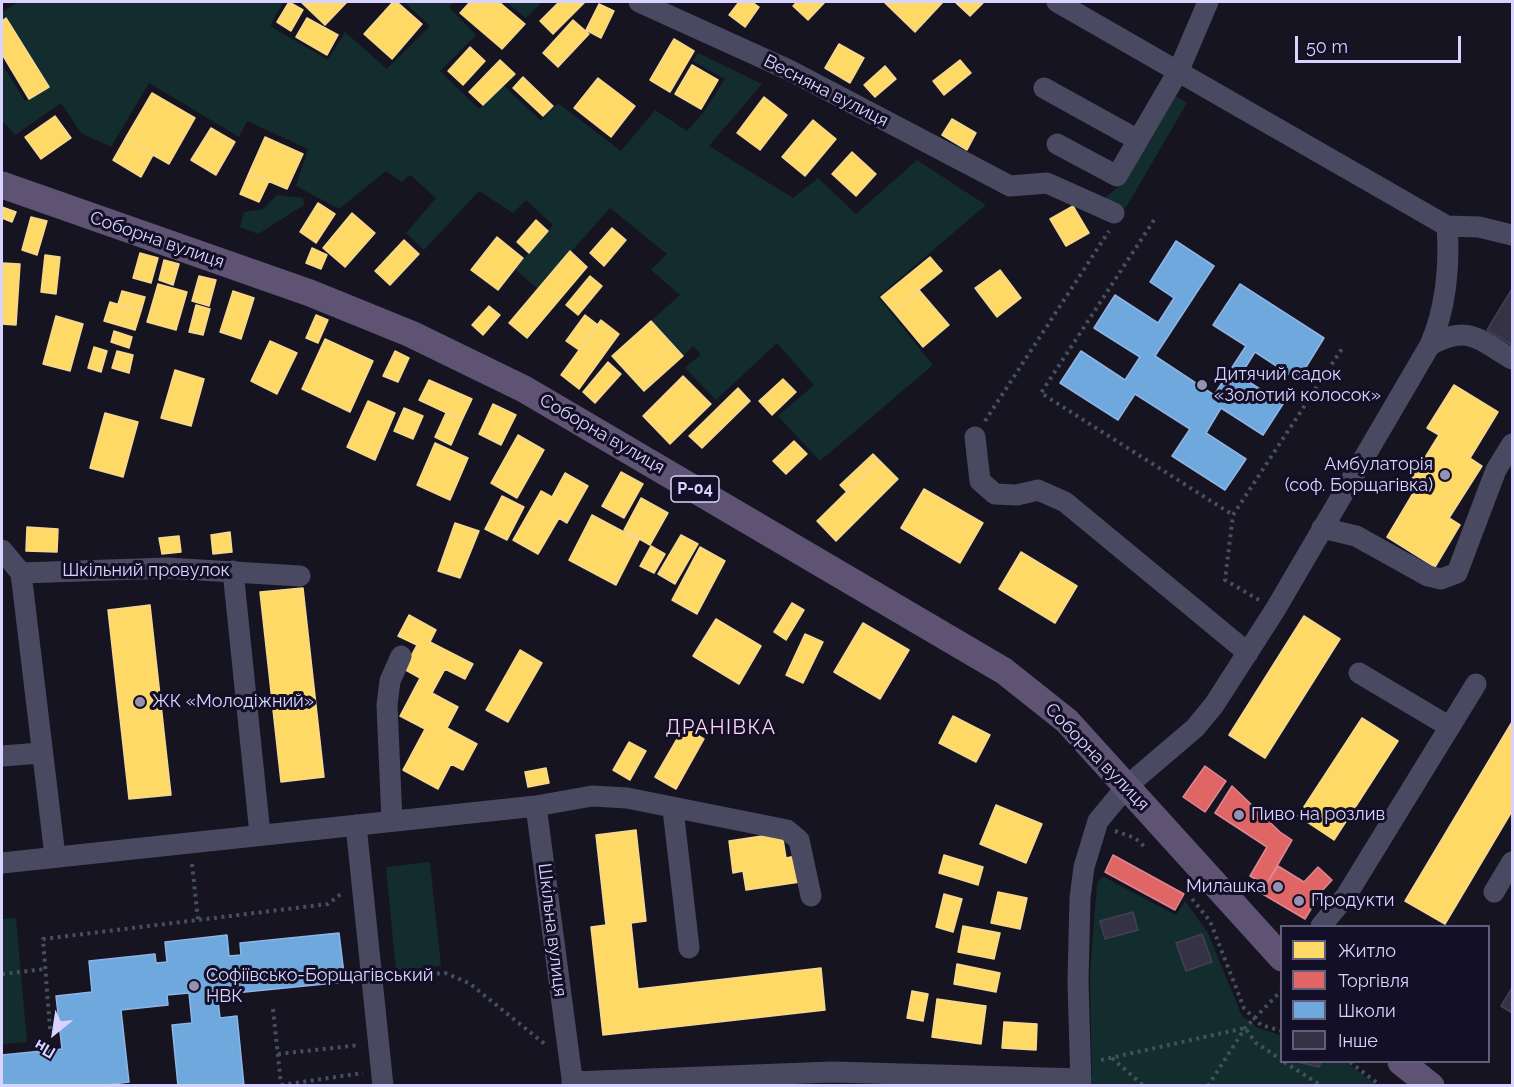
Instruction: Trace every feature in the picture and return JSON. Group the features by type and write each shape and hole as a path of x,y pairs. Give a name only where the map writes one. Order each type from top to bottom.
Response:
{"main road":[{"name":"Соборна вулиця","path":"2,185 310,293 411,334 524,389 1004,671 1067,721 1280,957"},
{"path":"1402,1063 1431,1086"}],"street":[{"name":"Весняна вулиця","path":"639,2 789,70 1010,186 1047,183 1114,213"},
{"path":"1057,2 1447,226 1479,227 1512,235"},
{"path":"1057,144 1117,176 1179,70 1208,2"},
{"path":"1044,88 1138,140"},
{"path":"1081,1076 1080,898 1084,867 1098,821 1127,786 1195,728 1275,610 1430,345 1438,326 1449,255 1447,226"},
{"path":"1430,345 1448,335 1467,333 1512,358"},
{"path":"975,437 980,481 995,494 1017,495 1038,490 1065,502 1248,653"},
{"path":"1322,528 1356,536 1428,576 1441,579 1457,573 1496,470 1512,444"},
{"path":"2,550 21,573 55,856"},
{"name":"Шкільний провулок","path":"21,573 167,568 300,576"},
{"path":"233,571 261,834"},
{"path":"392,821 387,705 390,681 401,656"},
{"path":"1359,673 1450,727"},
{"path":"1323,925 1346,896 1476,684"},
{"path":"2,756 41,753"},
{"path":"2,863 536,806 592,796 627,798 787,830 799,840 811,896"},
{"name":"Шкільна вулиця","path":"536,806 572,1084 831,1072 1081,1076"},
{"path":"673,808 689,948"},
{"path":"356,825 382,1078"},
{"path":"1494,892 1512,862"}],"path":[{"path":"975,437 1113,225 1114,213"},
{"path":"1154,220 1041,393 1233,515"},
{"path":"1275,610 1225,580 1233,515 1343,347"},
{"path":"1098,821 1122,835 1135,838 1150,852"},
{"path":"190,843 198,920"},
{"path":"50,1029 43,939 328,904 339,894 364,889"},
{"path":"1185,891 1210,921 1244,1008 1261,1025 1280,1031"},
{"path":"2,974 45,969"},
{"path":"372,979 445,973 469,983 555,1053 568,1051"},
{"path":"1208,1086 1245,1028 1280,991"},
{"path":"273,1009 281,1085 382,1078"},
{"path":"1081,1076 1112,1057 1245,1028"},
{"path":"1245,1028 1256,1044 1280,1059"},
{"path":"278,1054 379,1042"},
{"path":"1112,1057 1144,1086"},
{"path":"1286,1063 1322,1086"},
{"path":"1351,1063 1381,1086"}],"green space":[{"path":"18,2 283,2 270,26 328,60 345,32 387,69 430,26 404,2 454,2 449,7 476,35 440,71 479,109 503,85 541,121 558,103 621,151 655,110 687,131 703,113 725,79 693,61 698,53 762,84 709,146 793,198 818,178 856,214 917,160 986,205 878,297 933,365 820,461 778,416 814,385 777,343 716,400 685,368 701,354 693,346 683,356 651,321 680,295 651,270 667,254 610,208 538,289 515,269 553,225 526,200 513,213 479,191 424,250 406,233 436,198 410,175 402,182 386,171 339,209 296,186 308,149 247,121 239,137 149,83 111,147 81,133 61,103 15,135 2,121 2,64 25,101 29,99 6,19 2,21 2,12"},
{"path":"506,2 542,2 526,18"},
{"path":"1176,96 1187,103 1125,209 1102,200 1121,185"},
{"path":"277,195 303,198 304,205 258,234 240,227 244,212 263,209"},
{"path":"430,862 441,966 396,971 386,867"},
{"path":"1102,876 1176,915 1185,901 1208,933 1242,1016 1258,1028 1280,1035 1280,1063 1347,1063 1377,1085 1092,1086 1090,973 1097,884"},
{"path":"16,918 27,1042 2,1044 2,919"}],"building: Житло":[{"path":"289,2 303,10 291,31 277,22"},
{"path":"301,2 347,2 325,25"},
{"path":"393,2 397,2 422,24 392,59 364,34"},
{"path":"470,2 499,2 525,24 502,49 460,13"},
{"path":"559,2 584,3 553,34 540,21"},
{"path":"739,2 752,2 759,7 745,27 729,15"},
{"path":"797,2 825,2 808,20 793,6"},
{"path":"884,2 943,2 915,32"},
{"path":"955,2 984,2 970,16"},
{"path":"599,4 614,11 601,38 586,30"},
{"path":"6,18 49,87 29,99 2,54 2,21"},
{"path":"307,18 338,35 327,55 296,37"},
{"path":"573,20 589,34 558,67 543,53"},
{"path":"674,39 694,51 670,92 650,80"},
{"path":"839,44 864,58 850,83 825,68"},
{"path":"470,47 485,61 463,85 448,71"},
{"path":"500,60 515,74 483,105 469,92"},
{"path":"960,60 971,73 944,95 933,81"},
{"path":"692,65 718,80 701,109 675,94"},
{"path":"885,66 896,79 875,97 864,85"},
{"path":"523,77 553,106 543,116 513,88"},
{"path":"598,78 635,106 611,137 574,108"},
{"path":"152,93 195,118 169,164 125,139"},
{"path":"764,97 787,115 760,150 737,133"},
{"path":"55,116 71,138 41,159 25,137"},
{"path":"952,119 976,133 967,150 942,135"},
{"path":"813,120 836,139 805,176 782,157"},
{"path":"211,128 235,142 216,175 191,160"},
{"path":"265,137 303,154 287,189 249,173"},
{"path":"125,139 153,155 141,177 113,160"},
{"path":"852,152 876,174 856,196 832,174"},
{"path":"249,173 269,181 259,202 240,194"},
{"path":"318,203 335,214 316,243 300,232"},
{"path":"1073,206 1089,233 1066,246 1050,219"},
{"path":"2,207 16,212 12,222 2,218"},
{"path":"352,213 375,233 345,267 323,248"},
{"path":"31,217 47,221 37,255 22,250"},
{"path":"536,220 548,231 529,253 517,242"},
{"path":"612,228 626,240 604,266 590,253"},
{"path":"497,237 523,258 498,290 471,270"},
{"path":"404,240 419,254 390,285 375,271"},
{"path":"312,248 327,255 321,269 306,263"},
{"path":"570,251 587,267 527,338 509,323"},
{"path":"140,253 158,258 151,283 133,278"},
{"path":"45,255 60,257 56,294 41,292"},
{"path":"930,257 942,271 893,311 881,297"},
{"path":"164,260 179,264 173,285 159,280"},
{"path":"2,263 20,264 16,325 2,324"},
{"path":"1000,270 1021,298 997,317 975,288"},
{"path":"199,276 216,280 209,306 192,301"},
{"path":"590,276 602,286 578,315 566,305"},
{"path":"158,284 187,292 176,330 147,322"},
{"path":"919,290 949,325 923,347 893,311"},
{"path":"122,291 145,297 141,311 118,304"},
{"path":"233,291 254,298 241,339 220,332"},
{"path":"110,302 141,311 135,330 104,321"},
{"path":"196,305 210,309 203,335 189,332"},
{"path":"489,306 500,315 483,335 472,325"},
{"path":"316,315 328,320 318,343 306,338"},
{"path":"585,315 598,325 579,350 566,341"},
{"path":"56,316 83,324 70,371 43,364"},
{"path":"601,320 619,334 579,389 561,375"},
{"path":"651,321 683,356 644,391 612,356"},
{"path":"114,331 132,337 129,348 111,342"},
{"path":"325,339 373,361 350,412 302,389"},
{"path":"270,341 297,353 277,394 251,381"},
{"path":"94,347 107,351 101,372 88,368"},
{"path":"117,351 133,355 129,373 112,368"},
{"path":"395,351 409,358 398,382 383,376"},
{"path":"608,362 621,374 595,403 583,392"},
{"path":"175,370 204,379 191,426 161,418"},
{"path":"683,376 711,404 670,444 643,416"},
{"path":"783,379 796,392 772,415 759,401"},
{"path":"429,380 472,399 462,420 419,400"},
{"name":"Амбулаторія (соф. Борщагівка)","path":"1454,385 1498,412 1470,458 1482,466 1449,518 1460,525 1435,567 1387,537 1415,490 1408,485 1439,435 1427,428"},
{"path":"738,388 750,401 702,448 689,436"},
{"path":"368,401 395,413 375,460 347,447"},
{"path":"493,404 516,415 501,445 479,434"},
{"path":"404,408 423,416 413,439 394,431"},
{"path":"105,413 138,422 123,477 90,468"},
{"path":"446,413 462,420 451,445 435,437"},
{"path":"518,435 544,450 517,498 491,483"},
{"path":"794,441 807,454 786,474 773,461"},
{"path":"435,443 468,458 450,500 417,485"},
{"path":"873,454 879,460 847,492 840,485"},
{"path":"879,460 898,479 836,541 817,521"},
{"path":"621,472 643,484 624,518 602,506"},
{"path":"565,473 588,486 567,523 559,518 538,554 513,540 541,491 552,497"},
{"path":"924,489 983,523 960,563 901,528"},
{"path":"502,496 524,507 507,540 485,529"},
{"path":"641,498 668,513 650,545 624,530"},
{"path":"592,515 639,540 616,585 569,560"},
{"path":"455,523 479,531 460,578 438,571"},
{"path":"27,527 58,529 57,552 26,551"},
{"path":"230,532 232,552 213,554 211,535"},
{"path":"681,535 698,544 675,584 658,574"},
{"path":"179,536 181,552 162,554 159,538"},
{"path":"651,546 665,554 654,573 640,566"},
{"path":"700,547 725,561 697,614 672,600"},
{"path":"1021,552 1077,586 1055,623 999,589"},
{"path":"303,588 324,777 281,782 260,592"},
{"path":"792,603 804,610 786,640 774,632"},
{"name":"ЖК «Молодіжний»","path":"150,605 171,795 129,799 108,610"},
{"path":"409,615 436,630 430,642 473,664 465,679 445,669 432,693 458,707 447,728 477,744 463,770 451,764 438,789 403,770 425,729 400,716 420,678 404,669 417,645 398,636"},
{"path":"1304,616 1340,639 1265,758 1229,735"},
{"path":"716,619 761,646 739,684 693,656"},
{"path":"863,623 909,650 880,699 834,672"},
{"path":"805,634 823,642 803,683 786,675"},
{"path":"520,650 542,663 508,722 486,710"},
{"path":"953,716 990,735 976,762 939,743"},
{"path":"1362,718 1398,741 1334,840 1298,816"},
{"path":"1512,722 1512,811 1445,924 1405,901"},
{"path":"684,727 704,739 676,789 655,777"},
{"path":"629,742 646,751 630,780 613,770"},
{"path":"546,768 549,783 528,787 525,772"},
{"path":"996,805 1042,824 1026,863 980,844"},
{"path":"636,830 646,921 631,923 638,989 821,968 825,1010 603,1035 591,927 606,925 596,835"},
{"path":"782,833 786,858 796,856 800,882 746,890 743,871 733,873 729,841"},
{"path":"944,855 983,867 978,885 939,873"},
{"path":"998,892 1027,898 1020,929 991,923"},
{"path":"944,894 962,899 953,932 936,927"},
{"path":"963,926 1000,933 994,959 958,952"},
{"path":"957,964 1000,973 996,992 954,984"},
{"path":"912,991 928,994 923,1021 907,1018"},
{"path":"937,999 986,1006 981,1044 932,1037"},
{"path":"1004,1022 1037,1024 1036,1050 1002,1048"}],"building: Торгівля":[{"path":"1205,766 1226,781 1205,812 1183,797"},
{"path":"1232,786 1280,832 1292,840 1266,885 1250,876 1267,847 1215,813"},
{"path":"1113,855 1184,894 1175,910 1105,872"},
{"path":"1278,866 1304,882 1318,867 1332,880 1321,892 1305,919 1261,893"}],"building: Школи":[{"path":"1176,241 1214,266 1155,356 1214,395 1246,346 1213,325 1240,284 1324,338 1298,380 1255,352 1240,376 1283,404 1263,435 1221,408 1206,433 1246,459 1225,490 1172,456 1190,429 1135,394 1118,420 1060,383 1081,351 1125,380 1140,357 1094,328 1115,295 1158,323 1174,298 1150,282"},
{"path":"339,933 345,982 235,993 234,989 217,991 220,1018 237,1016 244,1086 178,1086 172,1025 192,1023 189,993 167,995 168,1005 121,1010 129,1082 97,1086 2,1086 2,1055 62,1049 56,996 92,992 89,961 155,954 156,963 167,962 165,942 227,935 229,956 241,955 240,943"}],"building: Інше":[{"path":"1512,289 1512,345 1487,330"},
{"path":"1133,912 1138,930 1105,939 1100,921"},
{"path":"1202,934 1212,962 1186,971 1176,943"},
{"path":"1512,988 1512,1013 1501,1006"},
{"path":"1302,1063 1321,1063 1319,1067"}],"place":[{"name":"Дитячий садок «Золотий колосок»","path":"1202,385"},
{"name":"Амбулаторія (соф. Борщагівка)","path":"1445,475"},
{"name":"ЖК «Молодіжний»","path":"140,702"},
{"name":"Пиво на розлив","path":"1239,815"},
{"name":"Милашка","path":"1278,887"},
{"name":"Продукти","path":"1299,901"},
{"name":"Софіївсько-Борщагівський НВК","path":"194,986"}],"district":[{"name":"ДРАНІВКА","path":"721,728"}]}
